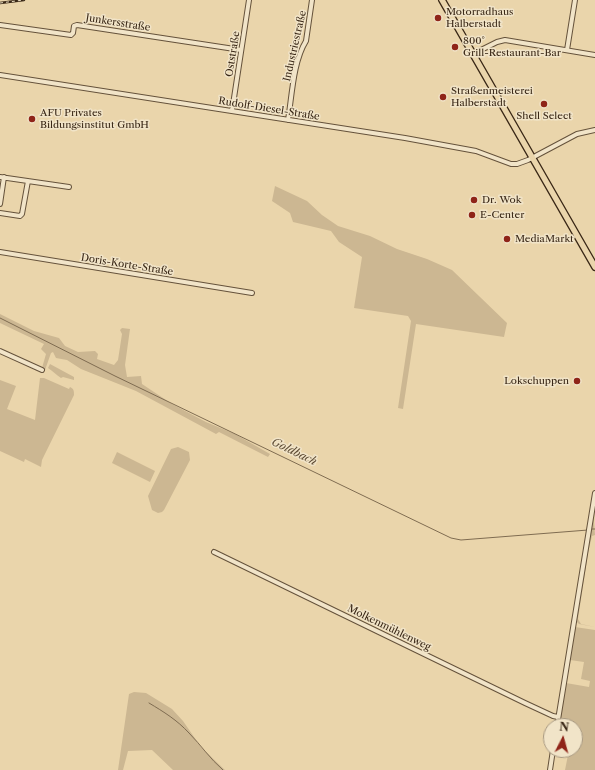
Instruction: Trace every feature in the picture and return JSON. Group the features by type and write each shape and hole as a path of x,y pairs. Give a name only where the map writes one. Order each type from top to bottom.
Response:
{"main road":[{"path":"442,0 595,267"}],"street":[{"name":"Oststraße","path":"232,110 249,0"},
{"name":"Industriestraße","path":"288,120 298,60 302,47 306,41 312,0"},
{"path":"567,50 575,0"},
{"name":"Junkersstraße","path":"0,25 71,35 73,33 74,26 77,25 241,50"},
{"path":"473,54 505,40 595,55"},
{"name":"Rudolf-Diesel-Straße","path":"0,75 232,110 466,149 509,163 519,163 533,158 582,132 595,130"},
{"path":"0,204 2,177 69,187"},
{"path":"0,213 20,216 22,214 28,181"},
{"name":"Doris-Korte-Straße","path":"0,252 252,293"},
{"path":"0,351 42,370"},
{"path":"558,717 595,493"},
{"name":"Molkenmühlenweg","path":"214,552 525,703 558,717"},
{"path":"550,770 552,758"}],"shaded area":[{"path":"275,186 307,201 322,215 338,226 370,236 397,249 427,259 452,270 507,323 504,337 416,324 403,409 398,408 411,321 408,316 354,308 362,257 339,242 331,231 293,222 290,213 272,201"},
{"path":"0,314 34,331 59,338 65,346 78,352 95,351 98,354 97,359 114,365 118,360 122,334 120,330 122,328 130,329 125,365 127,377 141,376 142,384 172,404 206,422 235,434 270,454 268,457 219,432 216,434 136,391 81,369 67,360 56,358 53,352 51,353 45,370 42,368 46,354 41,349 44,344 0,323"},
{"path":"50,364 74,377 74,380 59,377 48,368"},
{"path":"40,378 44,378 69,389 70,387 74,391 74,395 42,460 41,467 25,459 24,462 0,451 0,380 16,386 7,409 35,420"},
{"path":"178,447 189,452 190,460 164,510 158,513 152,510 148,496 171,449"},
{"path":"117,452 155,471 150,482 112,463"},
{"path":"595,501 595,535 592,536 588,553 578,619 581,624 595,627 579,624 576,621"},
{"path":"575,627 595,630 595,770 565,770 567,758 583,758 583,718 560,718 566,683 589,687 590,681 581,679 584,662 570,660"},
{"path":"134,692 146,693 172,709 183,721 201,747 225,770 173,770 152,750 128,751 123,770 118,770 129,694"}],"waterway":[{"name":"Goldbach","path":"0,318 115,376 451,538 461,540 588,530"},
{"path":"149,703 180,724 223,770"}],"railway":[{"path":"0,3 24,0"}],"place":[{"name":"Motorradhaus Halberstadt","path":"438,18"},
{"name":"800° Grill-Restaurant-Bar","path":"455,47"},
{"name":"Straßenmeisterei Halberstadt","path":"443,97"},
{"name":"Shell Select","path":"544,104"},
{"name":"AFU Privates Bildungsinstitut GmbH","path":"32,119"},
{"name":"Dr. Wok","path":"474,200"},
{"name":"E-Center","path":"472,215"},
{"name":"MediaMarkt","path":"507,239"},
{"name":"Lokschuppen","path":"577,381"}]}
